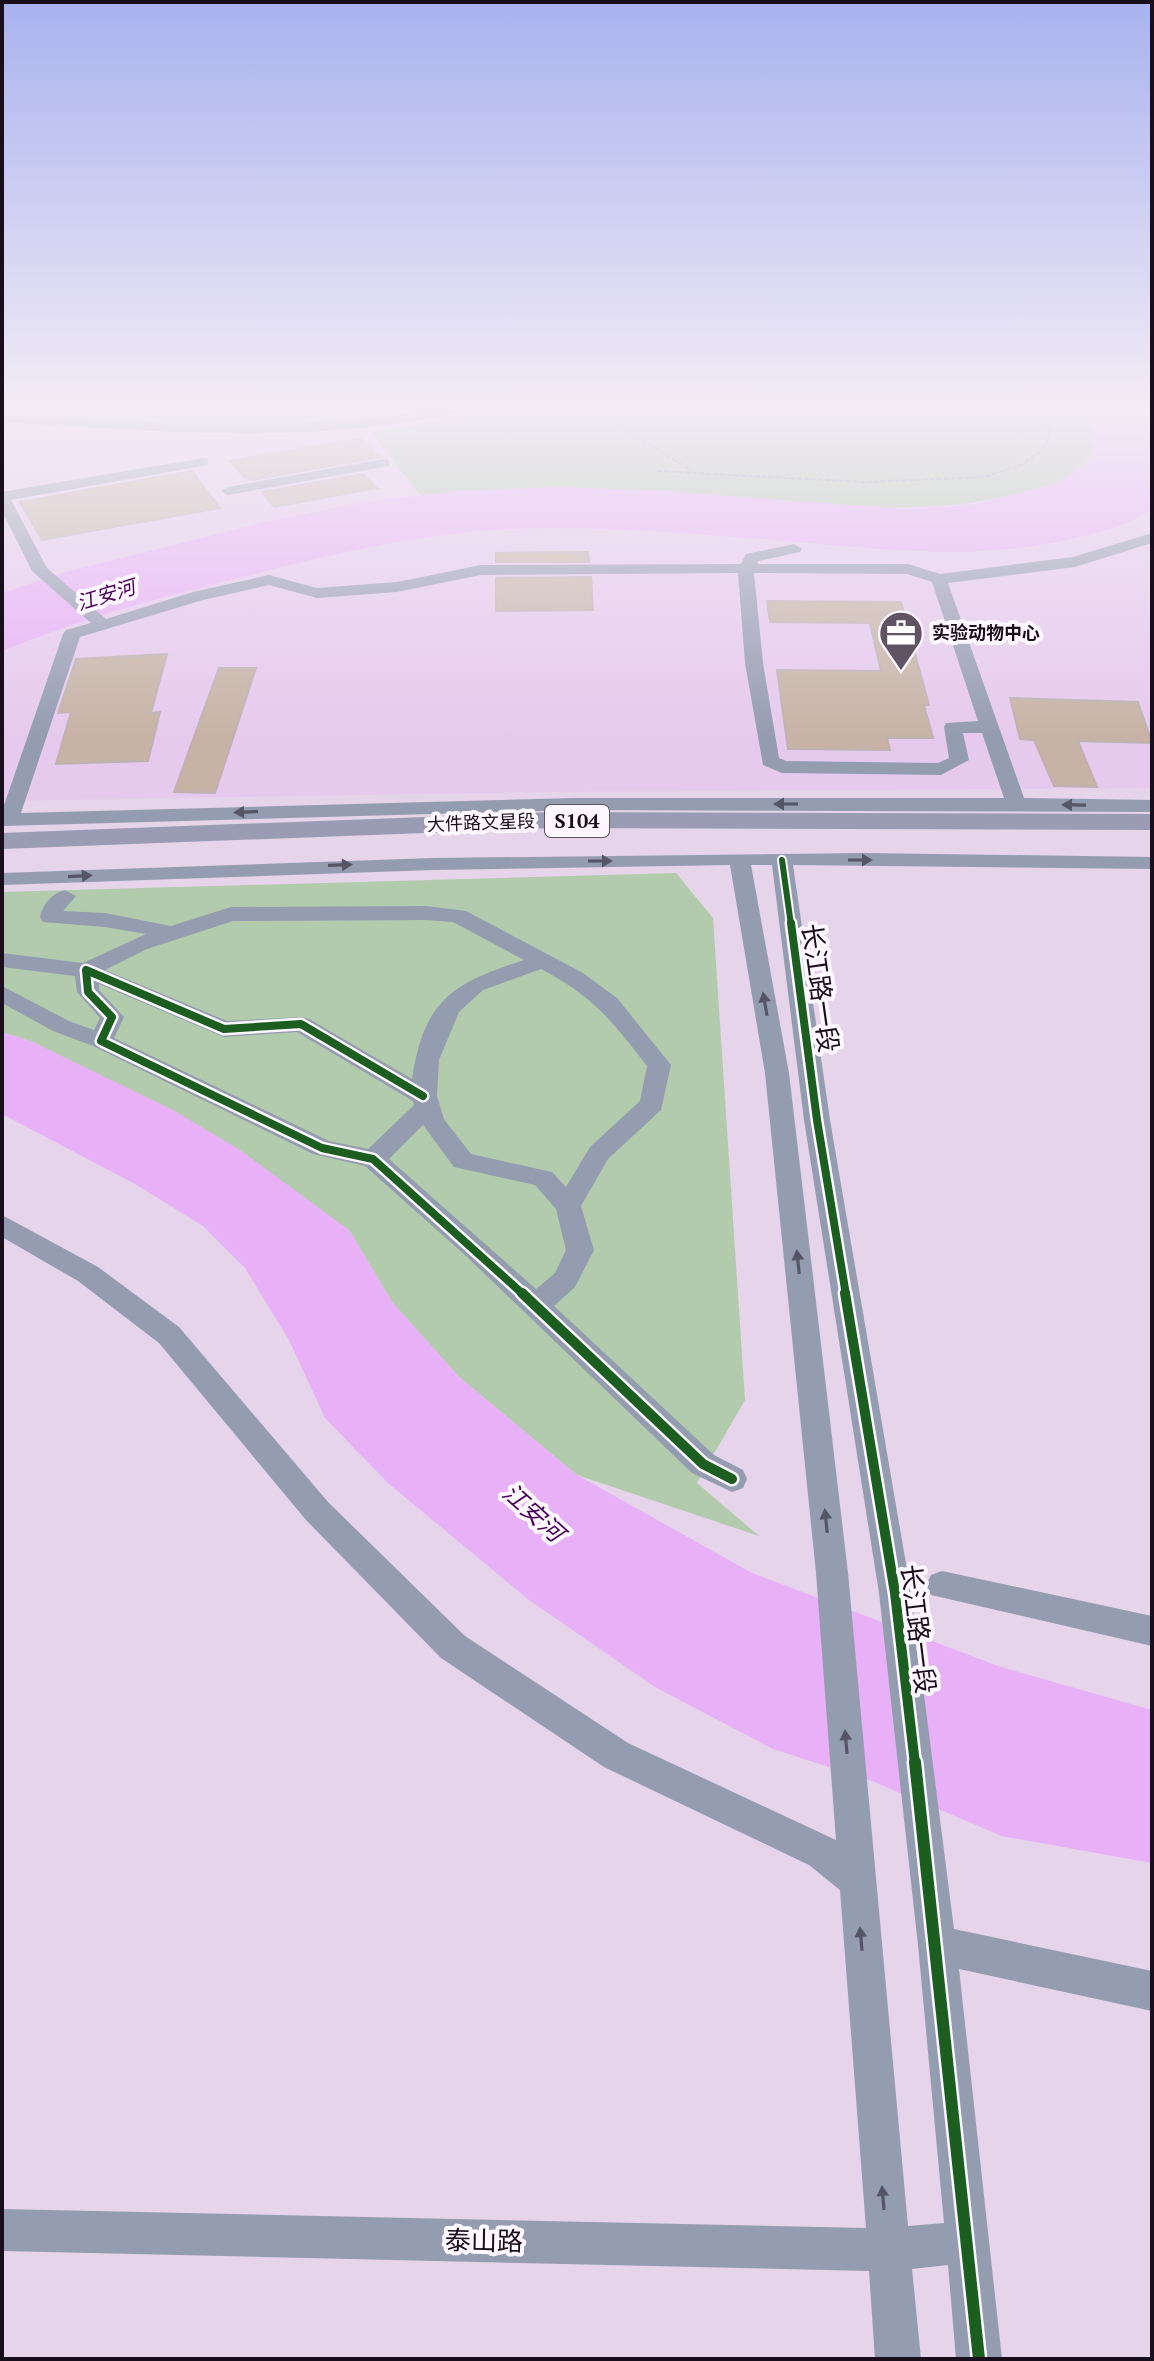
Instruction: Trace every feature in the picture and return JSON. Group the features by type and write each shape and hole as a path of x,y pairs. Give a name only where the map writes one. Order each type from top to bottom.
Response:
{"main road":[{"name":"大件路文星段","path":"4,827 554,820 1152,822"},
{"name":"大件路文星段","path":"2,860 555,841 801,839 1152,843"}],"street":[{"path":"12,516 40,571 103,625"},
{"path":"1152,538 1075,562 939,579 908,569 481,570 397,587 317,593 269,580 199,596 72,634 4,827 383,807 1152,806"},
{"path":"794,549 752,557 746,569 754,663 770,761 782,767 941,769 959,760 953,727 989,727"},
{"path":"939,579 1016,804"},
{"path":"740,860 777,1073 834,1598 898,2359"},
{"path":"2,879 402,862 782,860 1152,863"},
{"name":"长江路一段","path":"782,860 820,1136 895,1593 937,1945 979,2359"},
{"path":"65,896 53,908 51,917 105,920 170,933"},
{"path":"86,970 170,933 231,914 426,913 458,916 539,962 575,978 609,1003 659,1065 652,1104 599,1153 568,1206"},
{"path":"2,960 86,970 224,1029 301,1024 425,1102 463,1161 543,1178 568,1206 580,1250 565,1280 536,1306"},
{"path":"373,1159 425,1102 431,1041 446,1011 473,986 539,962"},
{"path":"86,970 88,992 112,1017 101,1041"},
{"path":"2,993 61,1026 101,1041 322,1148 373,1159 536,1306 703,1464 732,1479"},
{"path":"2,1225 88,1274 169,1335 317,1511 453,1647 616,1755 822,1852 856,1879"},
{"path":"942,1585 1152,1631"},
{"path":"937,1945 1152,1991"},
{"name":"泰山路","path":"2,2230 887,2250 965,2242"}],"shaded area":[{"path":"2,516 1152,516 1152,788 543,792 2,801"}],"green space":[{"path":"676,873 713,918 745,1400 697,1483 759,1536 577,1475 459,1377 392,1302 349,1230 33,1042 2,1032 2,892"}],"water":[{"name":"江安河","path":"294,516 1141,516 1108,530 1038,545 956,552 873,549 630,530 541,528 443,535 307,561 149,601 2,651 2,593 62,573"},
{"name":"江安河","path":"2,1032 33,1042 173,1110 240,1150 349,1230 392,1302 459,1377 577,1475 752,1573 998,1666 1152,1710 1152,1863 1002,1836 872,1781 773,1749 655,1687 529,1600 389,1484 325,1418 289,1340 245,1268 203,1226 135,1184 2,1114"}],"building":[{"path":"28,516 174,516 42,540"},
{"path":"588,552 589,562 496,562 496,553"},
{"path":"591,577 593,610 496,611 496,578"},
{"path":"767,601 901,602 929,705 924,705 933,738 887,738 890,750 788,749 777,670 881,671 870,623 770,622"},
{"path":"167,654 151,713 160,712 148,761 56,764 71,712 58,713 76,659"},
{"path":"219,668 256,668 215,793 174,792"},
{"path":"1010,698 1138,702 1152,743 1078,741 1097,787 1054,786 1034,740 1020,739"}],"cycle path":[{"path":"782,860 817,1120 895,1593 937,1945 979,2359"},
{"path":"423,1096 301,1024 224,1029 86,970 88,992 112,1017 101,1041 322,1148 373,1159 476,1249 703,1464 732,1479"}],"place":[{"name":"实验动物中心","path":"901,672"}]}
